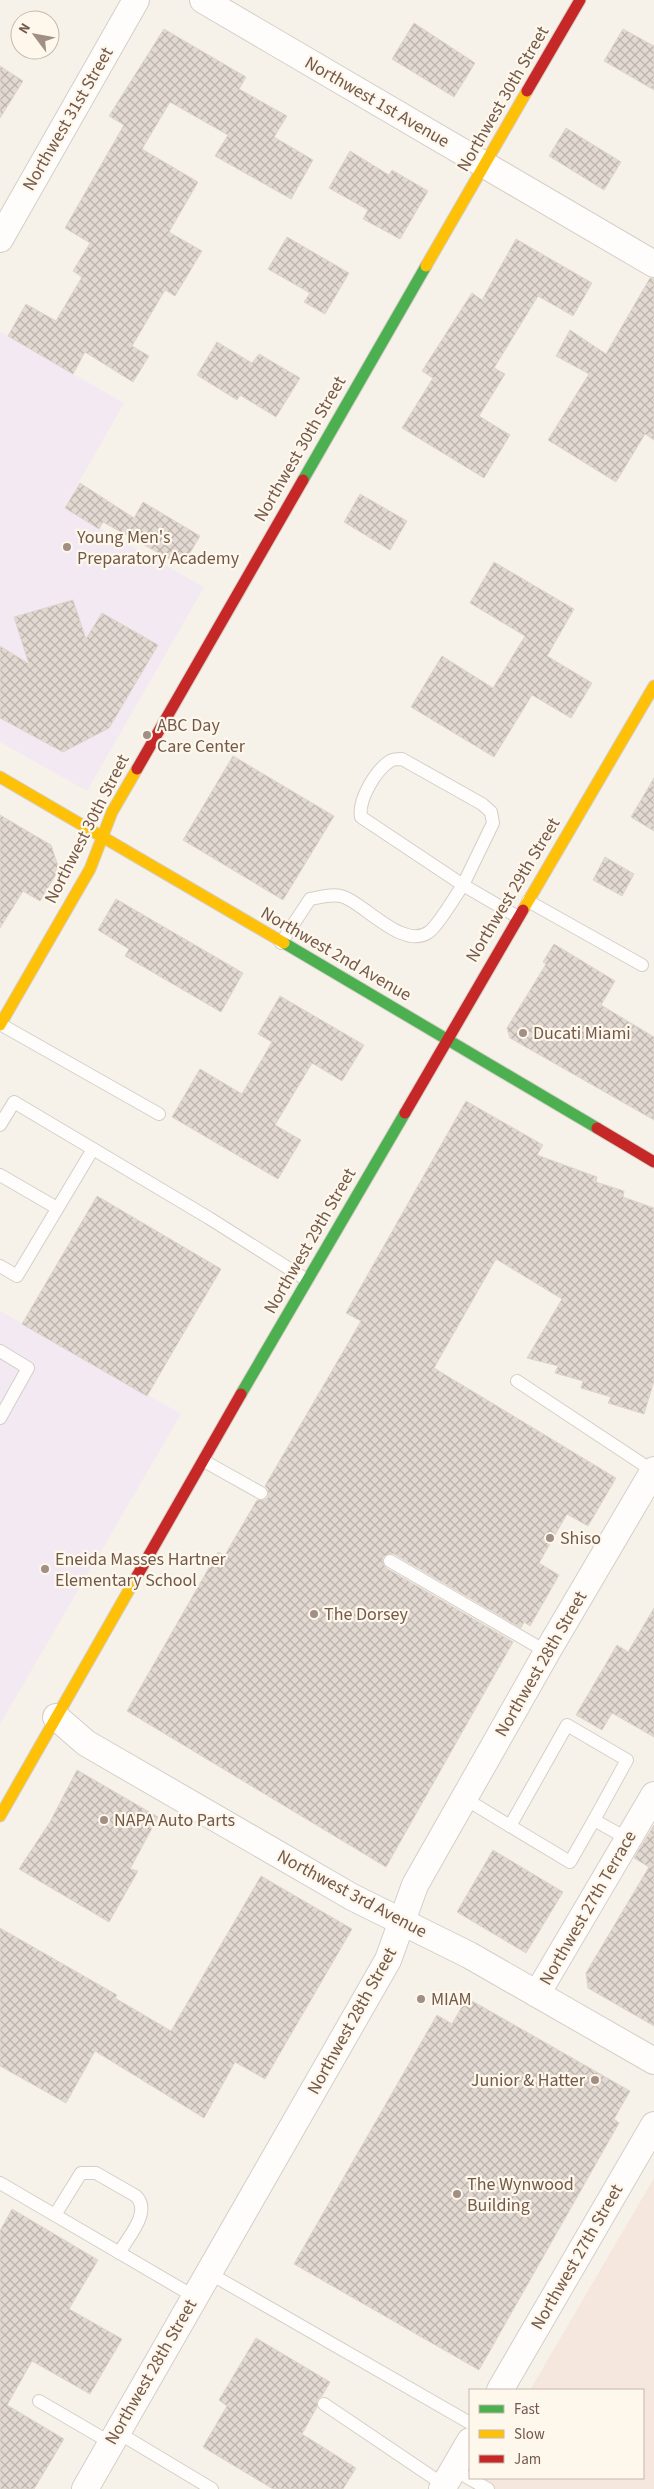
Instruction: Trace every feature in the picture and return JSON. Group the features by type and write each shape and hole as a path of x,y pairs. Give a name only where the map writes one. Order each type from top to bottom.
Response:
{"street":[{"name":"Northwest 31st Street","path":"0,239 136,0"},
{"name":"Northwest 1st Avenue","path":"203,0 654,264"},
{"name":"Northwest 30th Street","path":"0,1025 90,869 112,812 580,0"},
{"name":"Northwest 29th Street","path":"0,1816 447,1038 653,691"},
{"name":"Northwest 2nd Avenue","path":"0,777 281,943 447,1038 654,1162"},
{"name":"Northwest 28th Street","path":"85,2489 388,1960 415,1885 547,1652 654,1471"},
{"name":"Northwest 3rd Avenue","path":"56,1717 86,1742 352,1897 470,1955 654,2061"},
{"name":"Northwest 27th Terrace","path":"537,1994 654,1795"},
{"name":"Northwest 27th Street","path":"501,2389 654,2125"},
{"path":"447,2481 469,2443"}],"lane":[{"path":"281,943 310,899 328,895 344,896 402,934 424,934 430,932 463,885 493,823 491,812 482,804 402,759 391,760 381,770 367,791 360,808 361,817 463,885 518,917"},
{"path":"528,902 642,965"},
{"path":"0,1025 159,1114"},
{"path":"0,1126 14,1102 209,1218 307,1280"},
{"path":"0,1266 18,1276 93,1149"},
{"path":"0,1175 58,1208"},
{"path":"0,1352 28,1368 0,1418"},
{"path":"517,1381 654,1471"},
{"path":"204,1461 261,1493"},
{"path":"390,1561 547,1652"},
{"path":"464,1798 510,1826 570,1862 627,1760 567,1725 510,1826"},
{"path":"594,1820 628,1839"},
{"path":"54,2215 82,2173 96,2173 136,2196 141,2201 142,2215 118,2253"},
{"path":"0,2183 195,2297"},
{"path":"209,2273 469,2422"},
{"path":"39,2401 212,2489"},
{"path":"324,2404 447,2481 488,2489"}],"shaded area":[{"name":"Young Men's Preparatory Academy","path":"0,332 124,403 64,508 204,587 87,791 0,742"},
{"name":"Eneida Masses Hartner Elementary School","path":"0,1311 181,1414 0,1724"},
{"path":"654,2178 654,2489 472,2489 478,2479 644,2479 644,2389 531,2389"}],"building":[{"path":"414,23 475,63 454,97 392,59"},
{"path":"164,29 246,77 239,89 287,116 274,137 313,160 291,199 215,156 228,135 170,102 142,149 198,182 169,232 202,251 175,296 165,290 132,346 149,356 133,382 85,352 73,374 8,336 26,304 56,321 82,277 73,271 90,243 65,228 124,125 109,116"},
{"path":"623,29 654,46 654,90 604,61"},
{"path":"0,66 23,81 0,118"},
{"path":"566,128 621,162 604,190 549,156"},
{"path":"350,151 389,175 392,170 428,191 400,239 363,219 368,210 329,188"},
{"path":"287,237 349,273 325,314 304,302 310,293 268,269"},
{"path":"516,239 592,283 573,316 538,296 494,368 505,374 479,416 510,435 484,478 402,428 433,378 422,371 472,293 482,300"},
{"path":"650,278 654,279 654,440 645,434 616,482 548,440 589,374 556,356 570,330 606,354"},
{"path":"217,342 252,363 259,354 300,378 276,417 240,395 237,400 197,375"},
{"path":"80,483 134,518 143,502 200,536 182,566 103,522 99,529 65,508"},
{"path":"360,494 407,521 390,550 344,522"},
{"path":"494,562 574,609 547,656 592,683 571,718 532,695 494,757 411,707 442,656 493,688 525,636 470,603"},
{"path":"73,600 86,639 102,613 158,645 109,728 63,752 0,718 0,646 29,664 14,617"},
{"path":"233,756 334,816 283,900 183,840"},
{"path":"654,778 654,831 631,817"},
{"path":"0,815 51,845 59,869 40,901 23,891 0,928"},
{"path":"605,857 634,874 622,896 593,880"},
{"path":"116,899 243,973 221,1012 125,956 129,949 98,930"},
{"path":"554,944 615,981 601,1005 654,1037 654,1120 510,1038 507,1028 546,964 543,962"},
{"path":"280,996 364,1045 342,1081 312,1063 275,1125 301,1140 278,1179 172,1117 200,1069 242,1094 272,1042 258,1034"},
{"path":"466,1101 543,1145 537,1155 597,1177 596,1182 624,1191 623,1197 654,1208 654,1381 644,1414 608,1403 611,1397 581,1388 583,1381 555,1373 558,1366 527,1358 562,1299 496,1259 434,1368 616,1478 588,1526 567,1514 539,1563 559,1575 530,1626 524,1622 521,1628 394,1554 390,1553 383,1557 382,1561 386,1568 513,1642 386,1867 127,1711 218,1552 225,1555 257,1500 265,1500 268,1497 268,1489 265,1486 361,1321 346,1313"},
{"path":"97,1196 221,1269 147,1396 22,1324"},
{"path":"654,1608 654,1737 612,1713 602,1730 576,1715 617,1645 628,1652"},
{"path":"77,1770 158,1817 130,1869 138,1871 109,1922 19,1869 50,1822"},
{"path":"654,1825 654,2026 588,1988 586,1973 649,1867 634,1858"},
{"path":"493,1850 563,1892 526,1953 457,1912"},
{"path":"261,1876 352,1929 265,2079 235,2062 204,2118 95,2051 66,2103 0,2066 0,1928 117,1995 115,1998 171,2031"},
{"name":"The Wynwood Building","path":"467,1998 630,2091 614,2119 619,2123 479,2370 294,2264 437,2015 452,2024"},
{"path":"12,2209 98,2260 69,2309 122,2339 90,2394 32,2361 7,2405 64,2439 34,2489 0,2489 0,2231"},
{"path":"256,2338 330,2382 322,2396 317,2400 317,2407 302,2434 356,2468 343,2489 273,2489 203,2447 227,2406 219,2400"}],"traffic: fast":[{"path":"303,480 426,266"},
{"path":"284,943 597,1128"},
{"path":"241,1394 405,1113"}],"traffic: slow":[{"path":"426,266 527,91"},
{"path":"523,910 654,686"},
{"path":"0,1025 90,869 112,812 137,769"},
{"path":"0,777 284,943"},
{"path":"0,1816 137,1576"}],"traffic: jam":[{"path":"527,91 580,0"},
{"path":"137,769 303,480"},
{"path":"405,1113 523,910"},
{"path":"597,1128 654,1162"},
{"path":"137,1576 241,1394"}],"place":[{"name":"Young Men's Preparatory Academy","path":"67,547"},
{"name":"ABC Day Care Center","path":"147,735"},
{"name":"Ducati Miami","path":"523,1033"},
{"name":"Shiso","path":"550,1538"},
{"name":"Eneida Masses Hartner Elementary School","path":"45,1569"},
{"name":"The Dorsey","path":"314,1614"},
{"name":"NAPA Auto Parts","path":"104,1820"},
{"name":"MIAM","path":"421,1999"},
{"name":"Junior & Hatter","path":"595,2080"},
{"name":"The Wynwood Building","path":"457,2194"}]}
